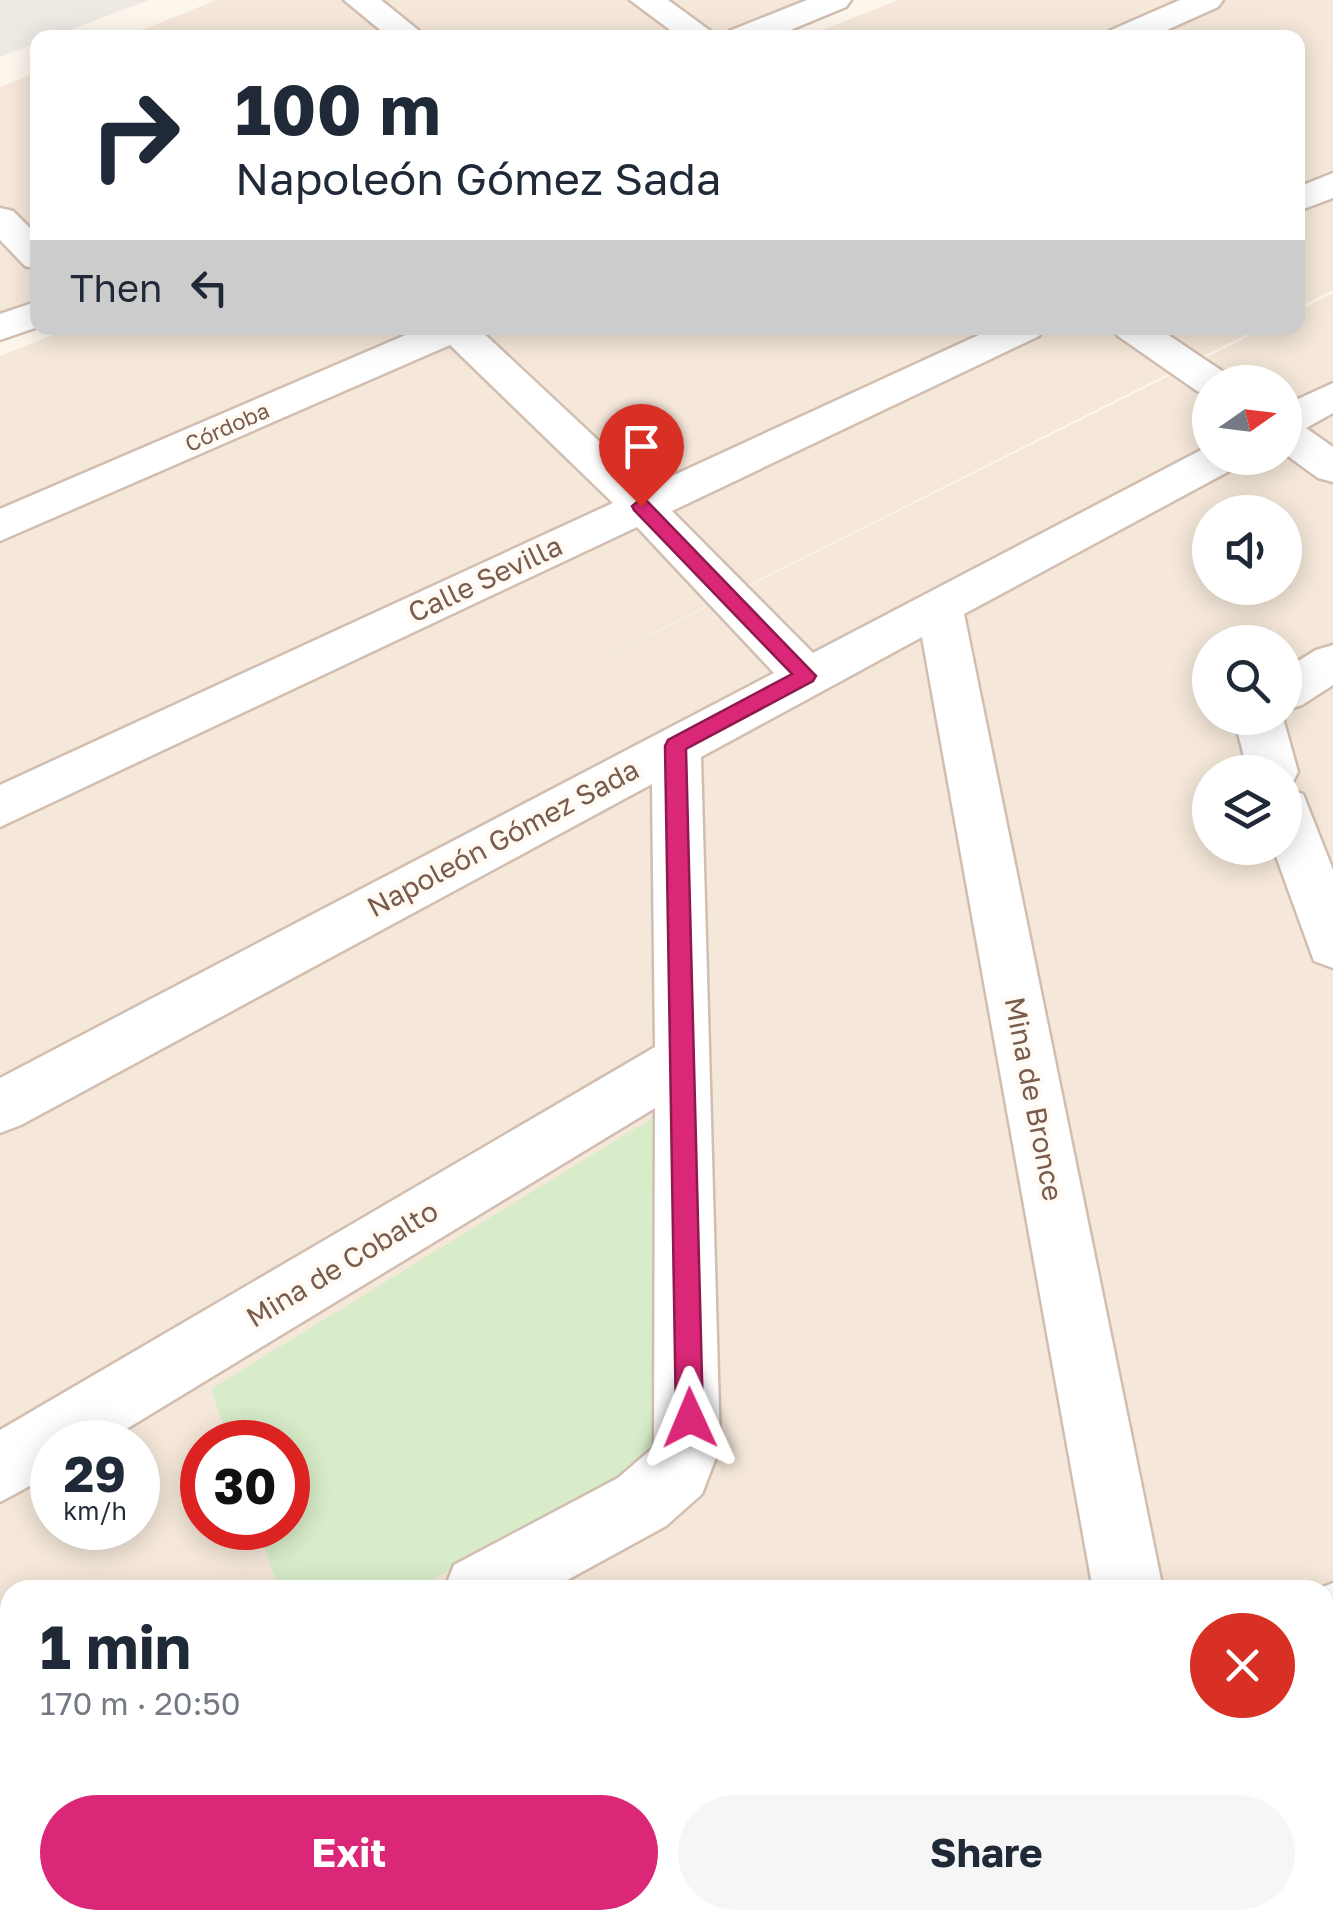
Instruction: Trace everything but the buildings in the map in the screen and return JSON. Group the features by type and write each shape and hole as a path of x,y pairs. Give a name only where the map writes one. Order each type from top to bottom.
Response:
{"street":[{"path":"360,0 401,30"},
{"path":"646,0 692,30"},
{"path":"761,30 836,0"},
{"path":"1139,30 1207,0"},
{"path":"1305,197 1333,184"},
{"path":"0,219 30,250"},
{"path":"0,328 30,316"},
{"name":"Córdoba","path":"0,526 440,335"},
{"path":"463,335 641,506 806,676"},
{"name":"Calle Sevilla","path":"0,807 1010,335"},
{"path":"1142,335 1192,369"},
{"path":"1302,413 1333,396"},
{"path":"1302,446 1333,468"},
{"name":"Napoleón Gómez Sada","path":"0,1107 1192,473"},
{"name":"Mina de Bronce","path":"940,608 1126,1580"},
{"path":"1302,681 1333,662"},
{"path":"498,1580 642,1502 678,1470 687,1447 690,1418 676,746"},
{"path":"1302,856 1333,944"},
{"name":"Mina de Cobalto","path":"0,1468 684,1060"}],"shaded area":[{"path":"0,0 149,0 70,30 30,30 30,46 0,57"},
{"path":"216,0 802,0 724,30 143,30"},
{"path":"898,0 1333,0 1333,290 1305,304 1305,30 823,30"},
{"path":"30,75 30,301 0,313 0,87"},
{"path":"1333,293 1333,1580 0,1580 0,356 53,335 1245,335 552,684 1251,335 1305,335 1305,307"}],"green space":[{"path":"662,1112 676,1457 430,1580 276,1580 265,1550 310,1550 310,1420 222,1420 211,1389"}],"route":[{"path":"641,506 806,676 676,746 690,1418"}]}
